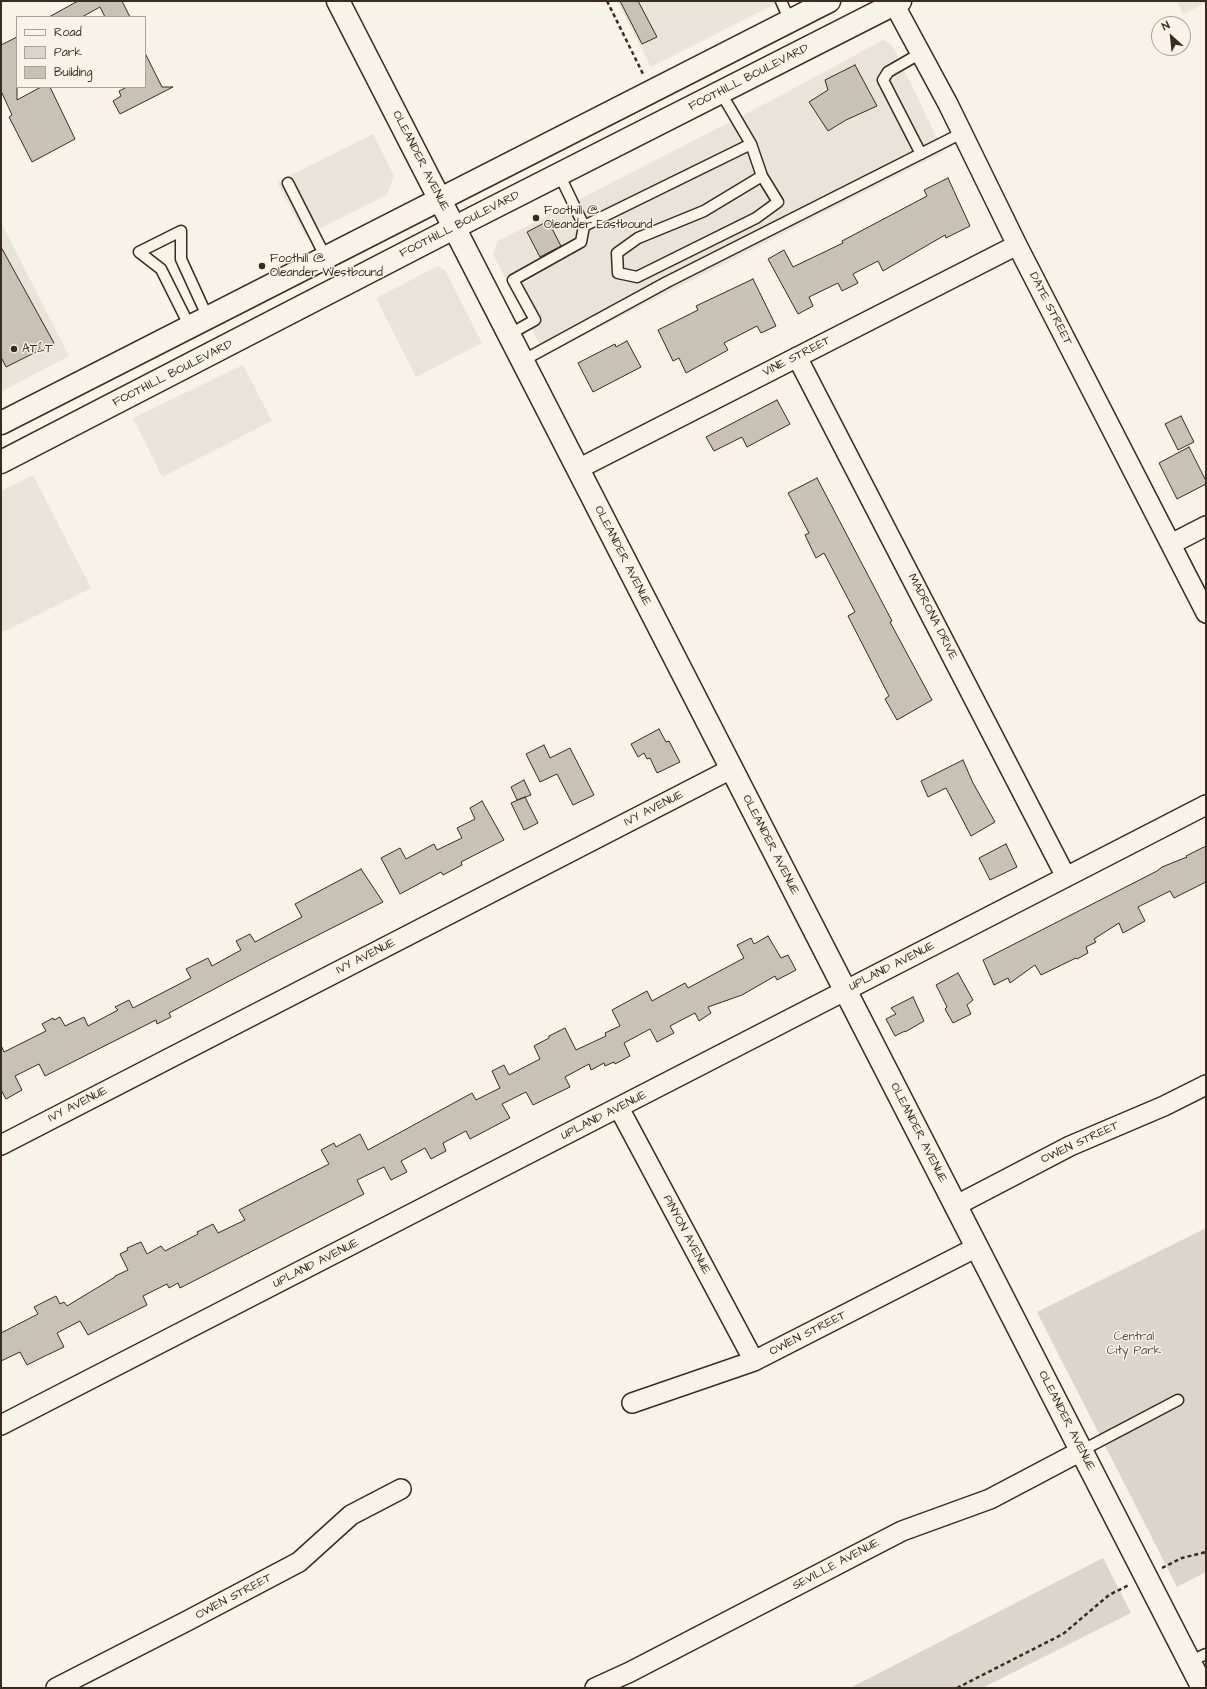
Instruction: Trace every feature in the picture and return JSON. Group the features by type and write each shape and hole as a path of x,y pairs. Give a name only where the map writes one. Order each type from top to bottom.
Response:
{"main road":[{"name":"OLEANDER AVENUE","path":"338,1 1081,1451 1198,1658 1203,1688"},
{"path":"2,425 440,199 829,1"},
{"name":"FOOTHILL BOULEVARD","path":"1,462 559,174 721,93 897,2"}],"street":[{"name":"DATE STREET","path":"897,2 1017,245 1206,613"},
{"name":"VINE STREET","path":"578,469 1017,245"},
{"name":"MADRONA DRIVE","path":"797,357 1066,877"},
{"path":"1171,544 1206,526"},
{"name":"IVY AVENUE","path":"1,1145 732,769"},
{"name":"UPLAND AVENUE","path":"1,1425 1206,805"},
{"name":"OWEN STREET","path":"955,1206 1070,1146 1164,1106 1206,1085"},
{"name":"PINYON AVENUE","path":"619,1108 754,1361"},
{"name":"OWEN STREET","path":"632,1403 754,1361 977,1247"},
{"name":"SEVILLE AVENUE","path":"595,1688 630,1672 902,1530 990,1499 1081,1451"},
{"name":"OWEN STREET","path":"56,1688 188,1621 299,1562 351,1515 401,1490"}],"lane":[{"path":"781,1 790,21"},
{"path":"921,53 888,72 884,80 921,154"},
{"path":"721,93 751,144 762,176 778,202 756,218 637,277 618,273 617,253 638,238 704,211 762,176"},
{"path":"522,361 667,282 962,133"},
{"path":"584,226 751,144"},
{"path":"508,335 535,320 513,280 581,242 584,226 559,174"},
{"path":"288,183 326,258"},
{"path":"181,230 181,259 199,323 161,270 139,252 181,230"},
{"path":"1081,1451 1178,1400"}],"path":[{"path":"607,1 652,92"},
{"path":"1164,1567 1182,1558 1206,1552"},
{"path":"957,1688 1063,1634 1109,1595 1126,1586"}],"shaded area":[{"path":"617,1 781,1 651,67"},
{"path":"1177,1 1206,1 1206,3 1183,14"},
{"path":"883,40 892,45 944,152 545,355 493,254 498,241 763,105"},
{"path":"373,134 394,176 387,195 305,236 277,182"},
{"path":"1,222 69,356 1,392"},
{"path":"438,266 445,270 482,343 416,377 376,298"},
{"path":"243,365 272,421 162,477 133,418"},
{"path":"33,475 91,588 3,632 1,628 1,491"}],"green space":[{"name":"Central City Park","path":"1206,1228 1206,1572 1177,1587 1037,1312"},
{"path":"1103,1558 1131,1613 982,1688 850,1688"}],"building":[{"path":"78,1 122,1 130,16 104,16 100,7 84,16 51,16"},
{"path":"620,1 638,1 657,37 642,44"},
{"path":"16,38 17,100 39,88 50,88 75,139 32,162 9,117 12,115 1,91 1,45"},
{"path":"146,55 162,87 173,87 120,114 113,101 121,96 119,91 125,88 146,88"},
{"path":"855,65 877,106 846,120 828,131 809,102 828,90 825,80"},
{"path":"948,178 970,226 946,238 945,235 883,271 878,261 853,274 858,283 842,291 838,283 809,297 813,306 798,314 768,259 784,250 793,267 843,243 842,241 927,196 924,190"},
{"path":"548,221 561,246 540,257 527,232"},
{"path":"1,247 54,343 6,367 1,357"},
{"path":"753,279 776,326 761,333 757,326 724,343 728,350 686,373 679,358 673,361 658,330 698,310 696,306"},
{"path":"627,341 641,367 593,392 578,363 615,344 616,347"},
{"path":"777,400 790,424 747,447 742,437 714,451 706,437"},
{"path":"1181,416 1194,442 1178,450 1165,424"},
{"path":"1189,447 1206,481 1206,484 1177,499 1159,463"},
{"path":"817,478 892,621 890,622 932,700 897,720 885,699 889,696 848,616 855,612 824,553 816,558 805,535 809,533 788,493"},
{"path":"659,729 666,742 669,741 680,762 657,773 650,758 647,759 644,753 638,757 631,744"},
{"path":"544,745 550,758 570,748 594,795 573,805 557,774 540,782 526,754"},
{"path":"963,760 973,783 995,822 971,836 946,788 928,797 921,781"},
{"path":"524,780 531,795 517,800 511,787"},
{"path":"525,797 538,823 524,830 511,803"},
{"path":"482,801 504,840 461,862 462,865 443,875 441,872 400,894 381,858 400,848 406,859 434,844 437,850 462,838 457,828 475,819 470,808"},
{"path":"1006,844 1017,867 990,880 979,858"},
{"path":"1206,846 1206,882 1174,898 1170,891 1138,907 1145,921 1123,933 1119,923 1094,939 1096,942 1086,947 1088,953 1077,959 1076,958 1041,975 1035,965 1010,983 1008,978 994,985 983,960 1157,871 1162,867 1187,857 1186,856"},
{"path":"361,869 383,902 169,1013 171,1017 157,1024 156,1020 45,1076 39,1064 15,1076 22,1090 6,1099 1,1090 1,1045 4,1052 46,1031 42,1024 53,1018 54,1020 60,1017 65,1026 84,1017 88,1026 118,1010 115,1007 129,1000 133,1008 191,978 186,969 208,958 212,966 241,950 236,941 250,934 255,942 302,917 295,904"},
{"path":"768,936 781,958 788,955 796,970 777,980 775,976 742,995 708,1007 711,1013 699,1021 695,1013 670,1026 674,1033 657,1042 650,1029 624,1043 630,1056 615,1064 614,1062 605,1066 604,1063 591,1070 589,1064 565,1077 570,1087 533,1105 526,1092 502,1104 510,1118 470,1139 466,1131 443,1143 446,1151 431,1159 425,1148 401,1161 407,1172 391,1180 384,1167 357,1180 364,1194 180,1288 178,1283 169,1288 167,1284 143,1296 147,1305 88,1335 80,1321 57,1333 64,1347 27,1365 20,1352 1,1361 1,1333 38,1314 34,1307 56,1296 60,1304 64,1302 67,1306 115,1276 128,1270 120,1254 128,1250 127,1248 141,1242 147,1254 161,1246 165,1251 198,1234 197,1232 213,1224 218,1233 245,1220 239,1210 329,1164 321,1150 334,1143 336,1147 360,1134 368,1150 472,1093 476,1100 500,1088 492,1071 504,1065 509,1075 540,1059 534,1046 549,1038 549,1036 565,1028 576,1050 606,1036 605,1033 620,1026 612,1010 647,991 652,1001 685,983 688,988 744,958 737,945 751,938 754,944"},
{"path":"958,973 973,1000 967,1005 971,1014 953,1023 945,1009 947,1007 936,985"},
{"path":"913,997 924,1021 895,1036 886,1019 896,1014 891,1008"}],"place":[{"name":"Foothill @ Oleander Eastbound","path":"536,218"},
{"name":"Foothill @ Oleander Westbound","path":"262,266"},
{"name":"AT&T","path":"14,349"}]}
